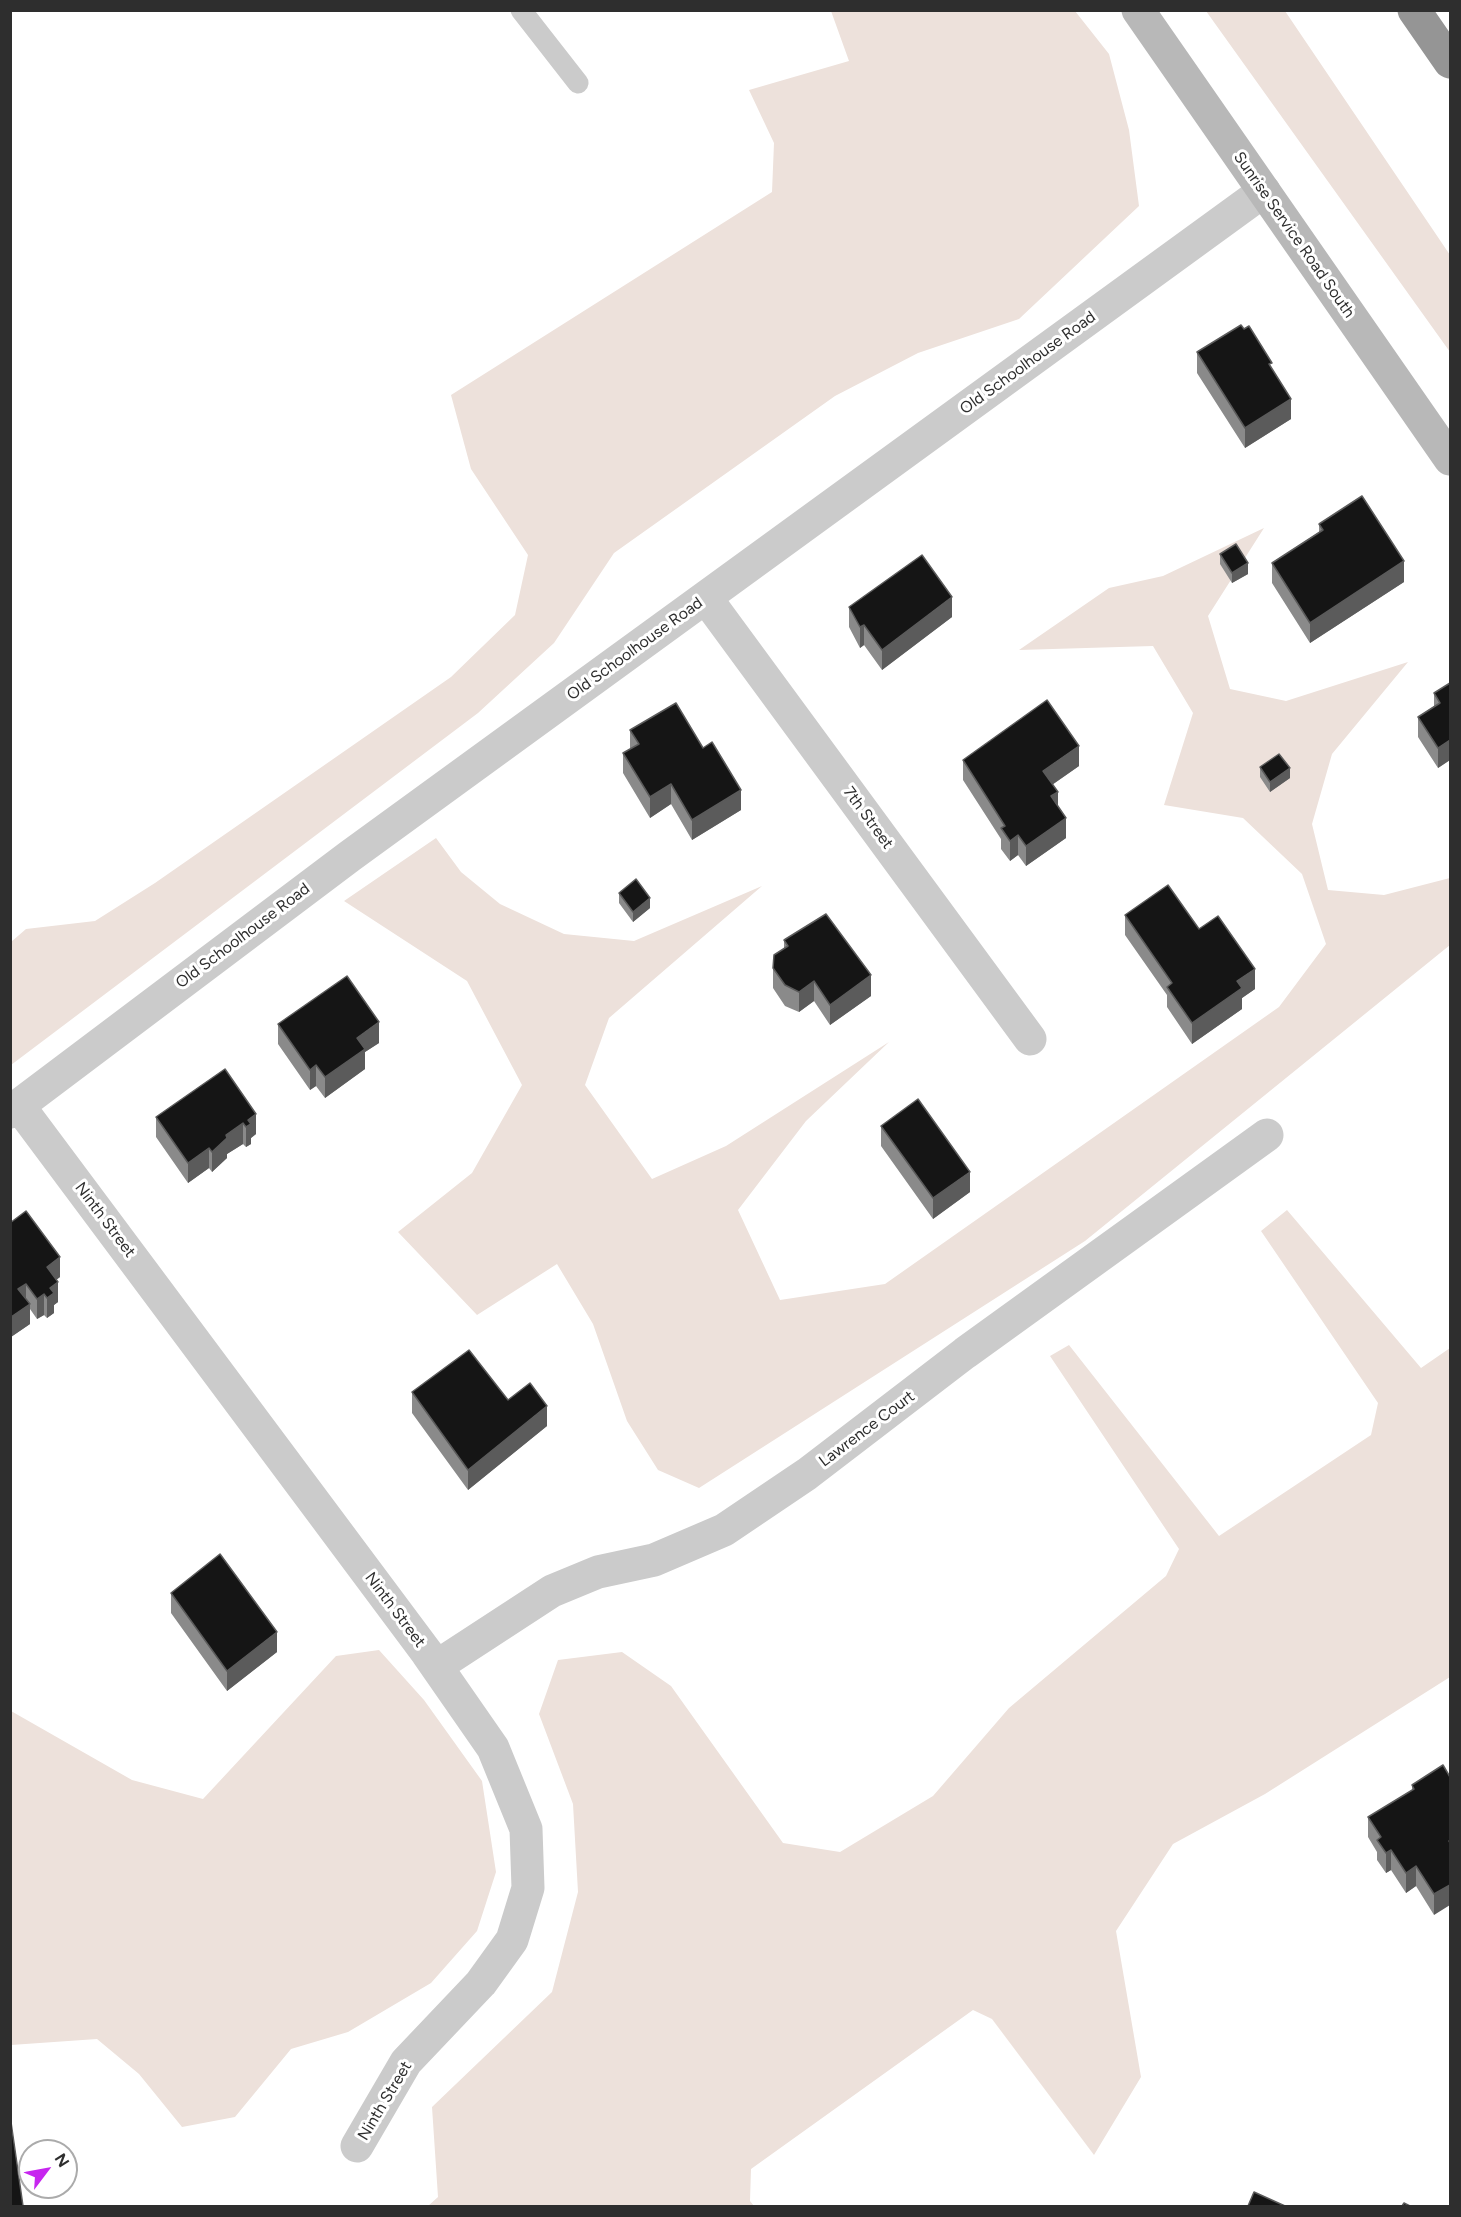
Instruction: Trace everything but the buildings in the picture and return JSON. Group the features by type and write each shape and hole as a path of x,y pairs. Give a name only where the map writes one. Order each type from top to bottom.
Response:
{"highway":[{"path":"1414,10 1450,63"}],"street":[{"name":"Sunrise Service Road South","path":"1138,10 1450,459"},
{"name":"Old Schoolhouse Road","path":"15,1109 350,856 1264,191"},
{"name":"7th Street","path":"706,598 1030,1039"},
{"name":"Ninth Street","path":"15,1109 437,1666 493,1748 526,1829 528,1888 513,1940 482,1983 406,2062 357,2146"},
{"name":"Lawrence Court","path":"437,1666 552,1591 598,1572 654,1560 724,1530 807,1474 965,1353 1267,1136"}],"lane":[{"path":"521,10 578,83"}],"shaded area":[{"path":"831,11 1075,11 1109,54 1129,130 1139,206 1019,319 918,353 835,396 614,553 554,643 478,713 11,1065 11,942 26,929 95,921 155,883 451,677 515,615 528,555 471,469 451,395 772,192 774,143 749,90 849,61"},
{"path":"1206,11 1285,11 1450,255 1450,352"},
{"path":"1264,528 1208,616 1230,689 1286,701 1408,662 1332,754 1312,824 1328,890 1384,895 1450,878 1450,945 1085,1241 699,1488 658,1470 627,1421 593,1324 557,1264 477,1315 398,1232 472,1173 522,1085 467,981 344,901 436,838 461,872 500,904 564,934 634,941 762,886 609,1018 585,1085 652,1179 726,1146 889,1042 806,1121 738,1210 780,1300 885,1284 1279,1007 1326,944 1302,874 1243,818 1164,805 1193,713 1153,646 1019,650 1109,588 1163,576"},
{"path":"1287,1210 1421,1368 1450,1348 1450,1677 1265,1794 1173,1844 1116,1931 1141,2077 1094,2155 992,2019 973,2010 751,2169 750,2201 754,2206 428,2206 438,2197 432,2107 552,1992 578,1892 573,1804 539,1714 558,1660 622,1652 671,1686 783,1843 840,1852 933,1796 1009,1708 1166,1576 1179,1549 1050,1356 1069,1345 1219,1536 1371,1435 1378,1403 1261,1231"},
{"path":"379,1650 424,1700 482,1781 496,1872 477,1931 431,1983 348,2032 291,2049 235,2117 182,2127 139,2074 97,2039 11,2045 11,1711 132,1780 203,1799 336,1656"}]}
